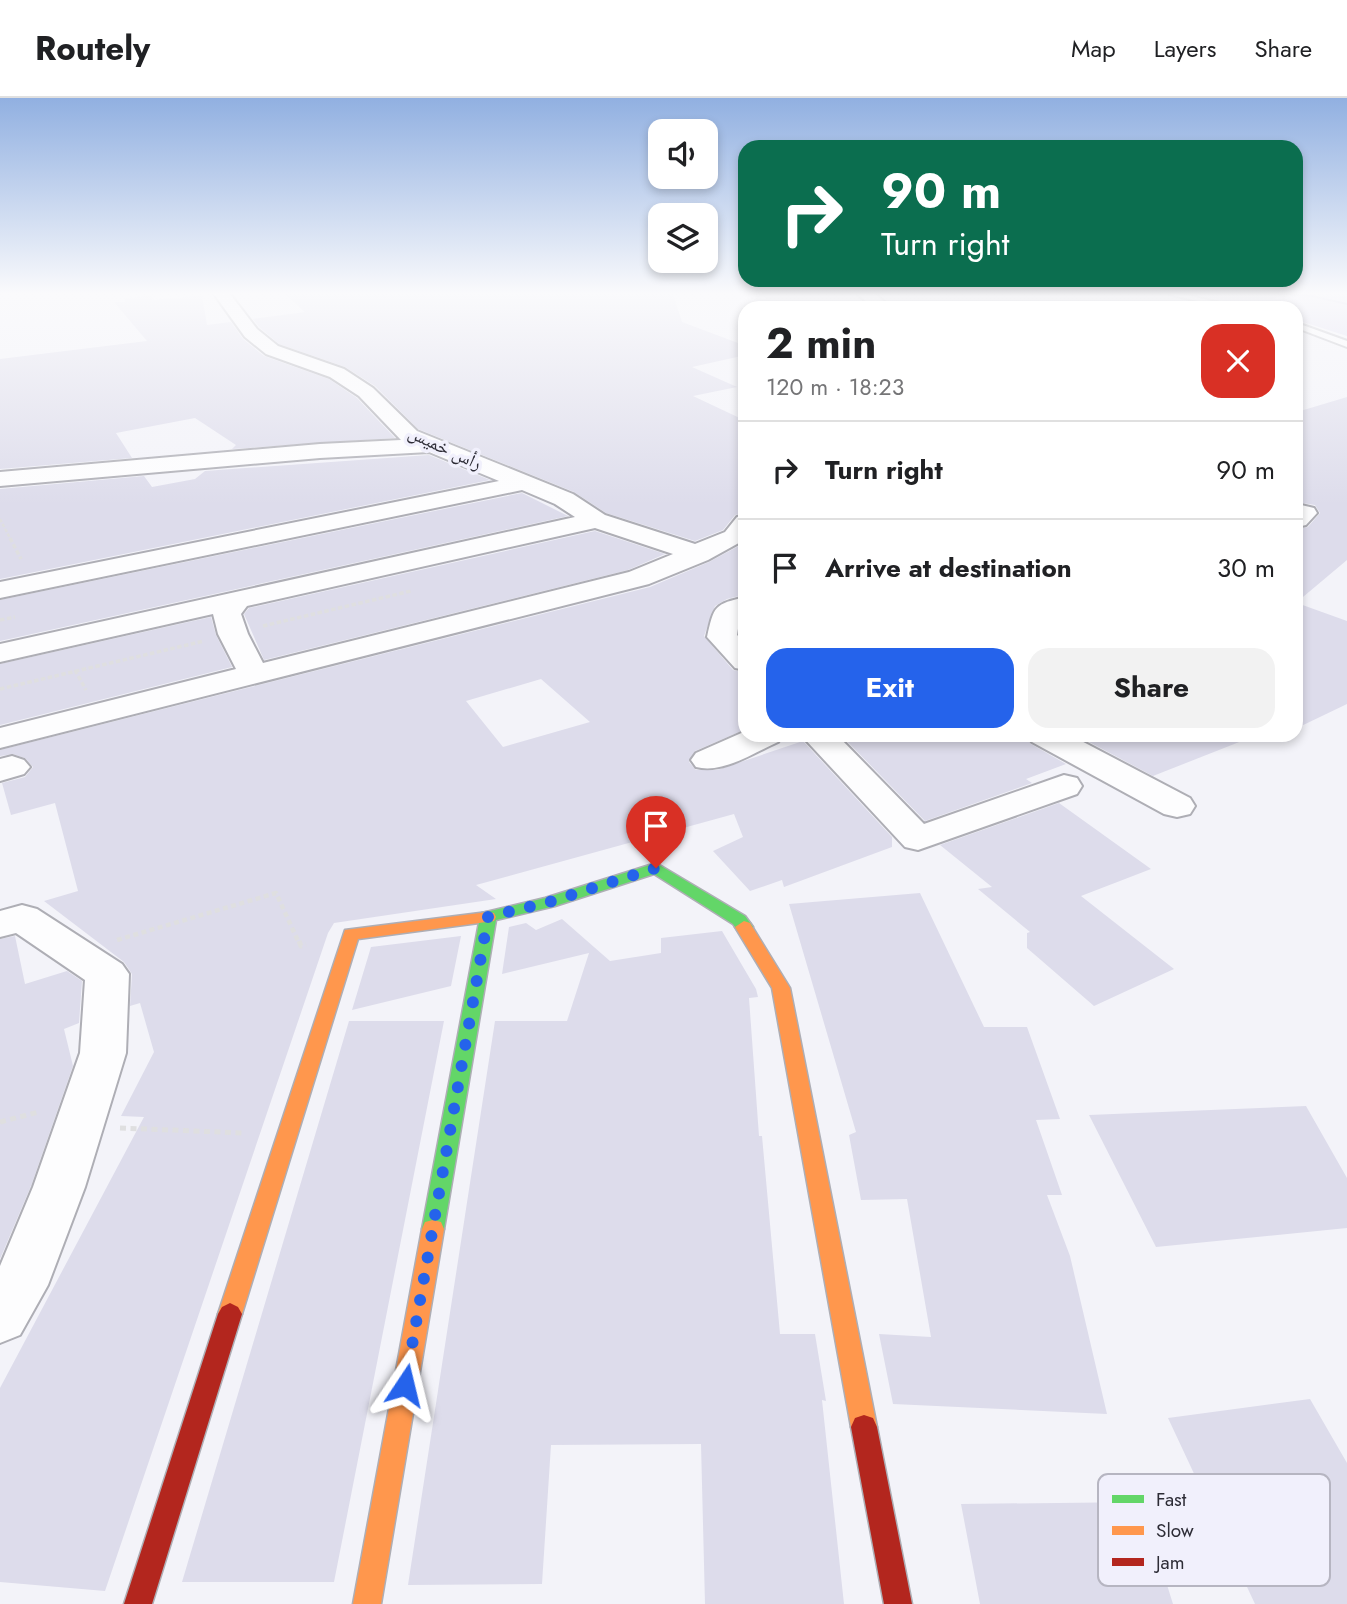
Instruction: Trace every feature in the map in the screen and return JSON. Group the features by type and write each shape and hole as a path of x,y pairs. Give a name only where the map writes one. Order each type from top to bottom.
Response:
{"street":[{"name":"رأس خميس","path":"312,364 337,373 366,392 409,436 564,499 596,520 738,558"},
{"path":"0,480 320,451 436,445"},
{"path":"0,590 522,483"},
{"path":"0,653 596,520"},
{"path":"4,758 254,674 639,579 710,549 734,537 738,532"},
{"path":"237,600 226,614 233,634 254,674"},
{"path":"738,608 727,611 722,637 738,653"},
{"path":"708,760 750,742"},
{"path":"825,742 918,839 1064,786"},
{"path":"1057,742 1177,806"},
{"path":"138,1604 351,934 488,917 549,902 656,868 739,920 780,988 898,1604"},
{"path":"367,1604 488,917"},
{"path":"0,924 22,918 107,974 103,1053 59,1187 24,1275 0,1317"}],"path":[{"path":"0,689 416,590"},
{"path":"75,953 276,893 301,946 351,934"},
{"path":"79,1126 287,1135"}],"building":[{"path":"0,364 287,364 329,379 357,398 395,438 232,449 236,445 195,418 116,433 132,458 0,469"},
{"path":"337,364 704,364 692,367 737,387 693,396 738,417 738,514 723,530 695,541 606,513 574,492 418,429 375,386"},
{"path":"1347,397 1347,560 1303,597 1303,528 1308,527 1320,513 1315,505 1303,503 1303,410"},
{"path":"429,455 490,480 0,579 0,489 144,476 152,487 195,479 205,471"},
{"path":"522,493 568,516 0,641 0,600"},
{"path":"595,531 665,554 628,570 264,660 244,614 249,608"},
{"path":"738,546 738,596 715,606 704,636 733,670 738,671 738,732 695,751 689,762 696,770 717,770 804,742 892,837 892,847 784,887 782,880 750,891 713,851 743,837 734,814 476,885 496,899 334,923 328,933 105,1591 0,1582 0,1388 144,1117 121,1116 154,1052 140,1003 130,1006 132,974 124,962 44,901 78,891 55,803 11,815 2,783 25,777 33,767 25,758 13,754 0,756 0,750 650,587","holes":["541,679 590,722 503,747 466,701"]},
{"path":"1303,605 1347,621 1347,704 1303,725"},
{"path":"211,617 216,635 232,667 0,725 0,664"},
{"path":"848,742 1029,742 1066,764 1026,779 1032,783 925,821"},
{"path":"1089,742 1239,742 1153,776"},
{"path":"1059,803 1151,869 1081,896 1174,969 1094,1006 1027,948 1027,933 1030,932 978,889 992,887 940,845"},
{"path":"920,893 984,1027 1027,1027 1060,1119 1036,1120 1062,1195 1047,1195 1070,1256 1107,1414 893,1404 879,1334 931,1337 907,1199 861,1200 849,1135 856,1132 789,904"},
{"path":"562,919 610,961 661,953 661,938 722,931 756,989 758,997 749,998 759,1136 762,1136 780,1334 815,1334 826,1401 822,1400 844,1604 705,1604 701,1444 551,1445 542,1584 408,1585 495,1021 567,1021 589,953 502,974 509,927 526,923 536,930"},
{"path":"15,936 25,984 67,971 82,981 79,1023 64,1029 73,1066 31,1186 0,1259 0,939"},
{"path":"461,936 451,986 352,1010 371,947"},
{"path":"349,1021 444,1021 334,1582 182,1582"},
{"path":"1306,1106 1347,1178 1347,1228 1156,1247 1089,1115"},
{"path":"1310,1399 1347,1463 1347,1604 1255,1604 1247,1586 1330,1586 1330,1474 1194,1474 1168,1418"},
{"path":"1098,1502 1098,1586 1167,1586 1173,1604 980,1604 961,1504"}],"traffic: fast":[{"path":"433,1229 488,917 549,902 656,868 739,920 744,927"}],"traffic: slow":[{"path":"230,1314 351,934 488,917"},
{"path":"744,927 781,988 864,1427"},
{"path":"367,1604 433,1229"}],"traffic: jam":[{"path":"138,1604 230,1314"},
{"path":"864,1427 898,1604"}],"route":[{"path":"405,1385 488,917 549,902 656,868"}]}
